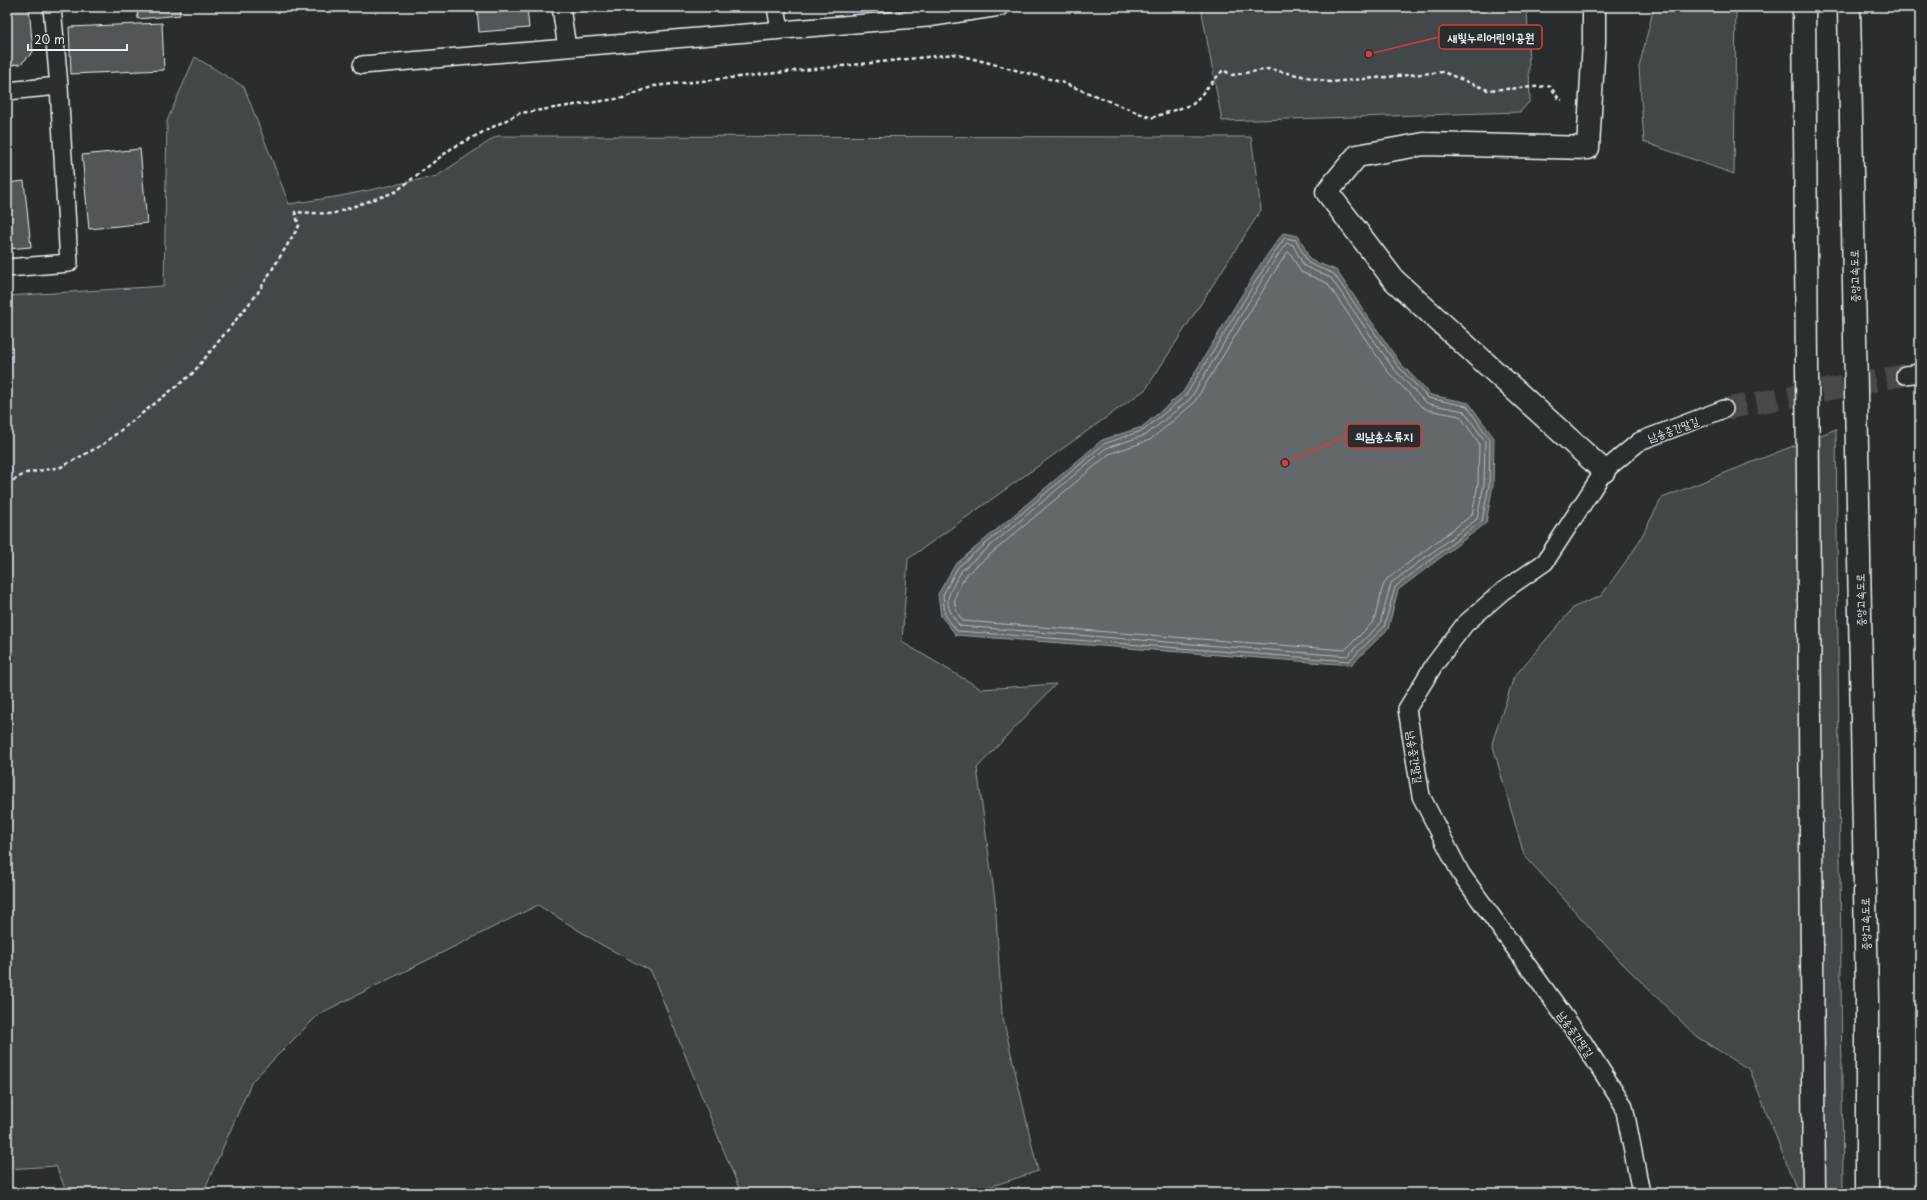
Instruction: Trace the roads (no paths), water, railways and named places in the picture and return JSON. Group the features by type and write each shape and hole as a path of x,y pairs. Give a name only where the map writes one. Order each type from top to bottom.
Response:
{"main road":[{"path":"1594,7 1588,148 1424,144 1357,156 1327,192 1394,280 1604,471"},
{"path":"1804,7 1814,1193"},
{"name":"중앙고속도로","path":"1849,7 1866,984 1867,1193"}],"lane":[{"path":"7,268 69,262 59,86 52,7"},
{"path":"561,7 566,48"},
{"path":"776,7 780,30"},
{"path":"362,65 780,30 926,12 1000,7"},
{"path":"7,91 59,86"},
{"name":"남송중간말길","path":"1641,1193 1624,1106 1583,1042 1461,874 1421,796 1407,709 1434,665 1465,624 1503,591 1545,562 1604,471 1640,441 1724,409"}],"water":[{"path":"1283,233 1299,236 1310,260 1336,270 1400,363 1431,395 1469,403 1494,438 1493,485 1486,523 1398,590 1388,629 1351,665 956,635 941,616 938,594 955,565 1102,440 1142,427 1183,392 1260,265"}],"tunnel":[{"path":"1724,409 1905,375"}],"place":[{"name":"새빛누리어린이공원","path":"1369,54"},
{"name":"의남송소류지","path":"1285,463"}]}
